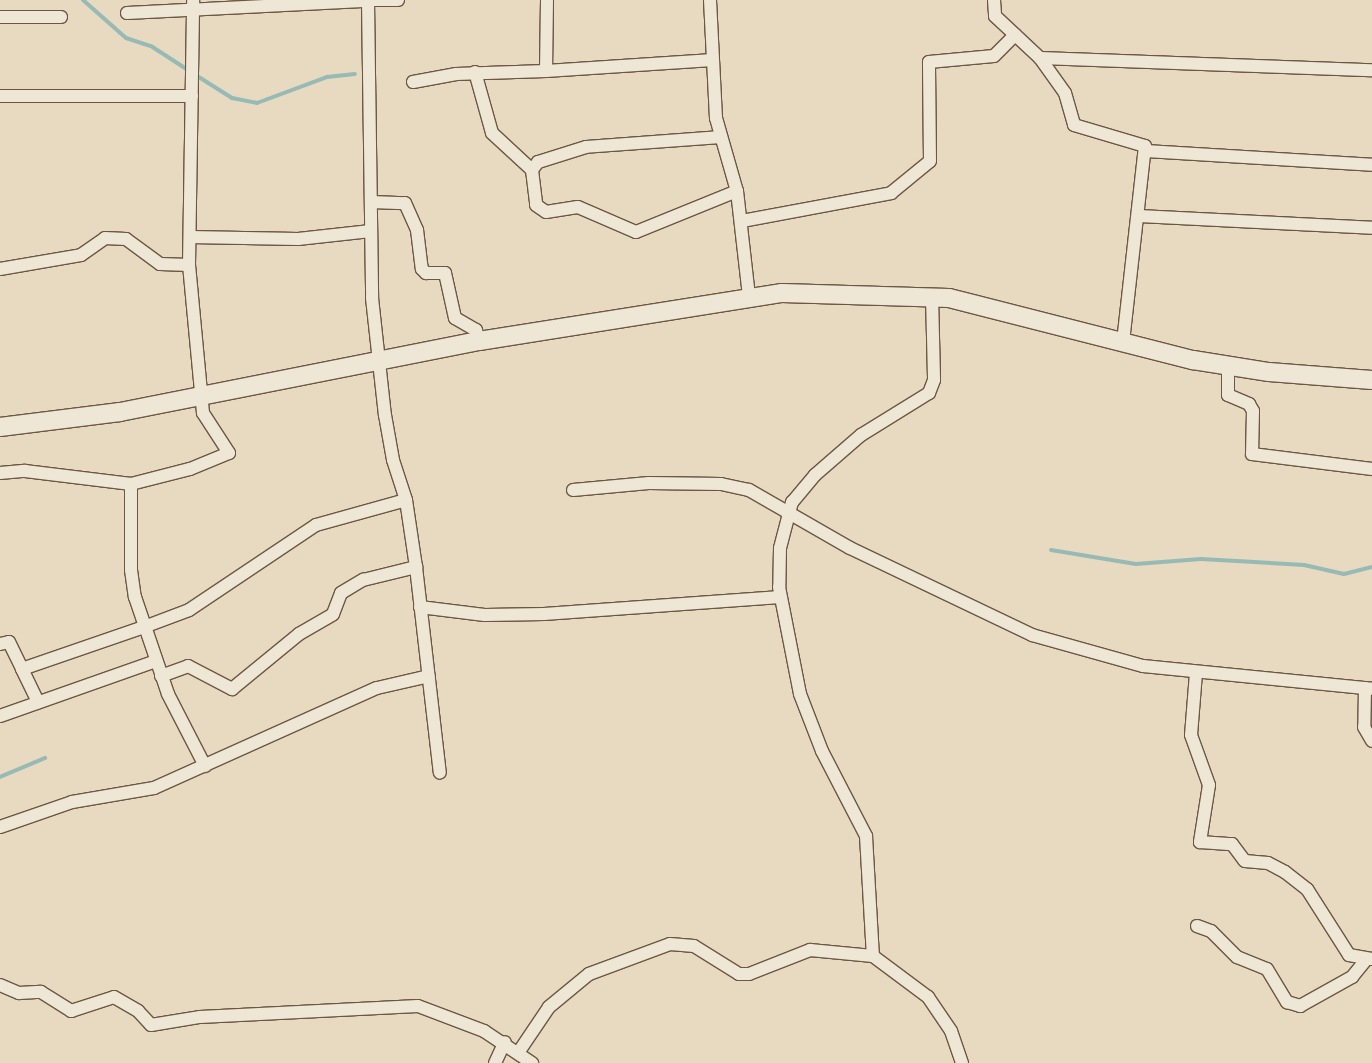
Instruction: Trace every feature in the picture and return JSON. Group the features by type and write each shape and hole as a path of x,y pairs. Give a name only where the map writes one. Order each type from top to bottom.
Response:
{"street":[{"path":"368,0 371,231 379,363 393,460 406,500 416,567 440,773"},
{"path":"126,13 193,5 398,0"},
{"path":"546,71 547,0"},
{"path":"710,0 716,118 737,191 742,221 749,297"},
{"path":"994,0 995,16 1040,58 1065,93 1074,125 1142,143 1146,151 1123,342"},
{"path":"0,473 25,471 131,484 190,469 229,453 204,416 189,265 193,5"},
{"path":"0,17 61,17"},
{"path":"742,221 891,193 930,163 929,62 994,56 1015,34"},
{"path":"1040,58 1372,70"},
{"path":"413,82 476,72 546,71 713,60"},
{"path":"476,72 492,133 532,170 539,210 578,207 628,232 673,220 737,191"},
{"path":"0,96 192,96"},
{"path":"532,170 538,162 586,147 721,137"},
{"path":"1146,151 1372,165"},
{"path":"371,202 405,203 417,230 424,271 445,273 455,318 476,330 479,341"},
{"path":"1139,216 1372,228"},
{"path":"190,237 298,239 371,231"},
{"path":"0,269 81,255 104,238 126,239 160,264 189,265"},
{"path":"0,427 120,412 379,363 479,341 749,297 819,293 932,296 967,300 1123,342 1228,366 1372,380"},
{"path":"873,956 866,836 822,751 800,694 780,597 780,548 786,511 815,475 861,435 929,393 934,380 932,296"},
{"path":"1228,366 1228,395 1249,404 1253,411 1252,454 1372,469"},
{"path":"573,490 649,483 721,484 749,490 850,548 1032,635 1143,666 1196,673 1368,688 1364,727 1372,741"},
{"path":"131,484 132,583 144,628 161,676 205,766"},
{"path":"22,669 144,628 190,610 316,525 406,500"},
{"path":"161,676 188,666 232,689 299,634 334,614 341,593 363,580 416,567"},
{"path":"420,607 485,615 544,614 780,597"},
{"path":"0,644 10,642 38,702"},
{"path":"0,716 156,661"},
{"path":"1196,673 1191,736 1210,785 1200,842 1232,844 1245,862 1268,863 1291,876 1307,889 1349,955 1369,959"},
{"path":"0,827 72,802 154,788 377,688 429,676"},
{"path":"1197,926 1211,931 1237,957 1266,969 1287,1002 1300,1006 1352,977 1369,959"},
{"path":"518,1053 549,1007 589,974 670,944 694,946 739,974 810,950 873,956 928,997 946,1022 962,1063"},
{"path":"0,985 19,993 41,992 71,1011 114,997 138,1012 151,1025 200,1017 418,1006 454,1018 505,1042 532,1063"},
{"path":"495,1063 505,1042"}],"waterway":[{"path":"83,0 126,38 151,46 188,70"},
{"path":"194,74 232,98 257,103 327,77 355,74"},
{"path":"1051,550 1136,564 1201,559 1304,565 1344,574 1372,567"},
{"path":"0,777 45,758"}]}
